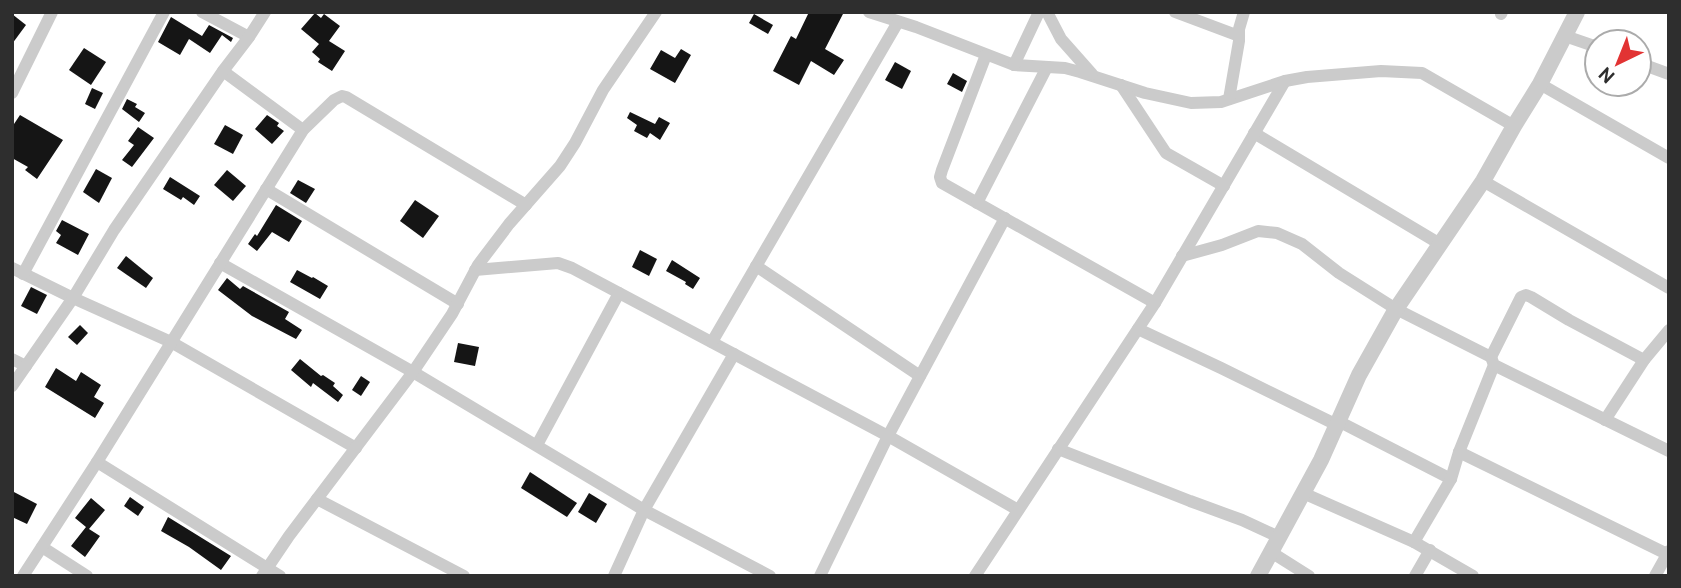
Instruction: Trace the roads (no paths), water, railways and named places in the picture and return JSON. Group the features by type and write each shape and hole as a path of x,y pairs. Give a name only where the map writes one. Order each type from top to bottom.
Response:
{"street":[{"path":"12,93 52,12"},
{"path":"164,12 17,271 172,342 356,447"},
{"path":"202,12 249,37"},
{"path":"12,386 73,298 114,230 265,12"},
{"path":"265,572 414,372 458,304 475,270 509,224 566,157 603,90 656,12"},
{"path":"869,12 1014,65 1065,68 1145,93 1191,103 1221,102 1285,80 1307,77 1381,71 1422,74 1514,126"},
{"path":"1014,65 1039,12"},
{"path":"1047,12 1061,38 1095,76"},
{"path":"1175,12 1239,36"},
{"path":"1229,99 1244,12"},
{"path":"1258,576 1303,493 1359,374 1395,309 1483,181 1541,84 1577,12"},
{"path":"712,342 898,22"},
{"path":"1565,36 1583,42"},
{"path":"986,55 940,177 942,183 1155,303"},
{"path":"977,203 1047,67"},
{"path":"223,71 303,130"},
{"path":"975,576 1155,303 1285,80"},
{"path":"1541,84 1669,158"},
{"path":"1121,85 1166,153 1224,186"},
{"path":"23,576 303,130 334,100 346,97 526,205"},
{"path":"1254,133 1440,244"},
{"path":"1483,181 1669,288"},
{"path":"266,189 458,304"},
{"path":"820,576 888,436 1005,218"},
{"path":"1182,256 1258,231 1277,233 1302,244 1339,273 1395,309 1669,451"},
{"path":"220,263 414,372 644,510 770,576"},
{"path":"475,270 558,263 572,268 888,436 1018,510"},
{"path":"756,266 920,376"},
{"path":"537,445 619,293"},
{"path":"1414,542 1451,479 1492,361 1521,297 1531,297 1644,360"},
{"path":"1138,329 1451,479"},
{"path":"1605,420 1644,360 1669,330"},
{"path":"614,576 644,510 734,354"},
{"path":"12,359 26,366"},
{"path":"1058,449 1242,520 1279,537"},
{"path":"1459,452 1668,553 1655,576"},
{"path":"97,462 265,572 280,576"},
{"path":"1303,493 1414,542 1474,576"},
{"path":"317,499 464,576"},
{"path":"42,547 87,576"},
{"path":"1415,576 1430,550"},
{"path":"1271,552 1309,576"}]}
